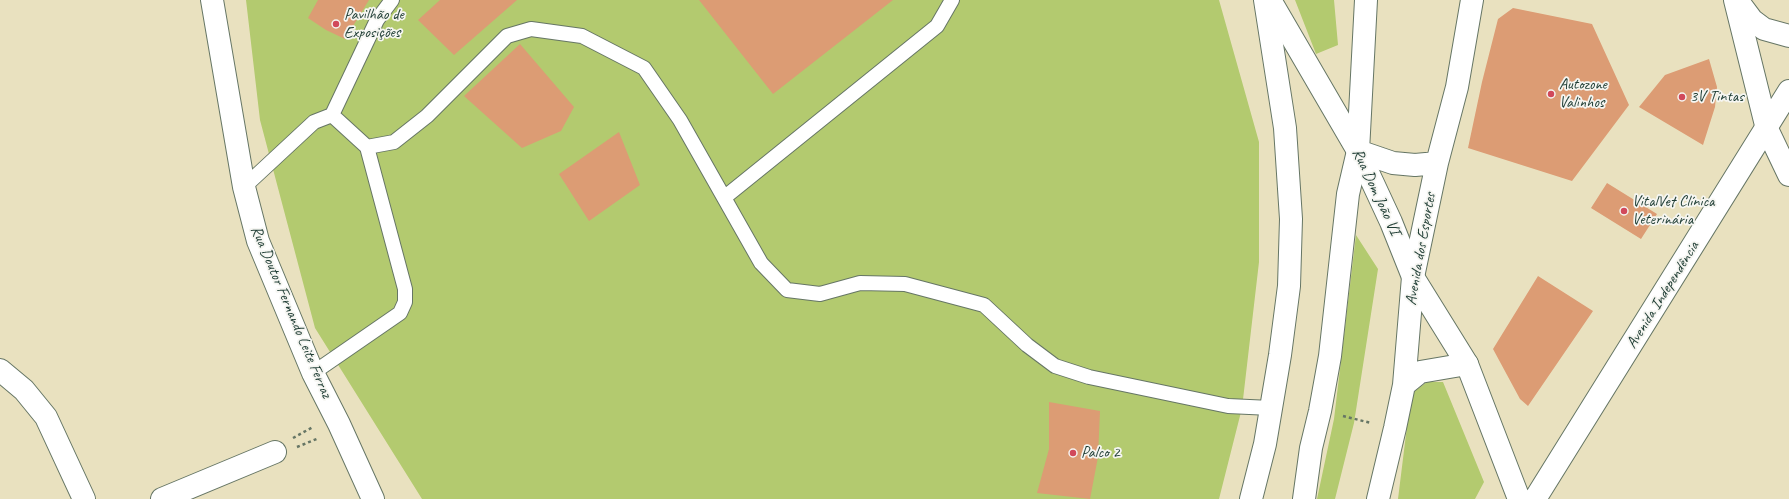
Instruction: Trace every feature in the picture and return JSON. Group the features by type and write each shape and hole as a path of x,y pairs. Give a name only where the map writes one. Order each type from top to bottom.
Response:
{"street":[{"name":"Rua Doutor Fernando Leite Ferraz","path":"212,0 244,187 258,241 313,373 341,429 373,499"},
{"path":"1251,499 1265,444 1280,355 1289,286 1291,219 1285,128 1265,0"},
{"name":"Rua Dom João VI","path":"1270,0 1358,151 1391,222 1413,277 1467,364 1519,499"},
{"path":"1304,499 1311,448 1320,411 1330,356 1348,194 1358,151 1366,0"},
{"name":"Avenida dos Esportes","path":"1378,499 1404,385 1413,277 1437,163 1457,87 1472,0"},
{"path":"1736,0 1752,20 1764,29 1789,36"},
{"path":"1736,0 1767,129 1789,175"},
{"name":"Avenida Independência","path":"1535,499 1767,129 1789,91"},
{"path":"1358,151 1393,163 1415,165 1437,163"},
{"path":"1404,385 1420,372 1467,364"},
{"path":"0,370 24,390 46,417 84,499"},
{"path":"162,499 275,452"}],"lane":[{"path":"244,187 314,122 332,115 377,20 392,0"},
{"path":"724,197 937,26 952,0"},
{"path":"367,147 394,142 427,116 506,36 531,29 582,36 644,68 680,120 761,263 787,290 820,294 860,283 905,284 984,305 1027,346 1055,366 1089,377 1228,406 1271,408"},
{"path":"313,373 400,313 406,302 406,289 367,147 332,115"}],"green space":[{"path":"246,0 1219,0 1259,142 1259,262 1242,408 1219,499 422,499 315,328 260,120"},
{"path":"1295,0 1334,0 1338,45 1316,54"},
{"path":"1356,235 1378,269 1354,423 1335,499 1317,499 1334,419"},
{"path":"1427,382 1443,382 1484,482 1475,499 1398,499 1411,394"}],"building":[{"name":"Pavilhão de Exposições","path":"318,0 369,0 345,39 326,30 308,18"},
{"path":"440,0 517,0 454,55 418,20"},
{"path":"699,0 893,0 773,94"},
{"name":"Autozone Valinhos","path":"1513,8 1592,24 1629,105 1572,181 1468,148 1482,82 1498,19"},
{"path":"520,44 574,107 561,131 522,148 464,96"},
{"name":"3V Tintas","path":"1709,59 1717,87 1715,107 1703,145 1639,107 1665,75"},
{"path":"619,132 640,185 589,221 559,174"},
{"name":"VitalVet Clínica Veterinária","path":"1607,183 1657,214 1641,239 1591,208"},
{"path":"1538,276 1593,311 1528,406 1520,399 1493,349"},
{"name":"Palco 2","path":"1049,402 1100,411 1098,457 1090,499 1037,493 1049,449"}],"place":[{"name":"Pavilhão de Exposições","path":"336,24"},
{"name":"Autozone Valinhos","path":"1551,94"},
{"name":"3V Tintas","path":"1682,97"},
{"name":"VitalVet Clínica Veterinária","path":"1624,211"},
{"name":"Palco 2","path":"1073,453"}]}
